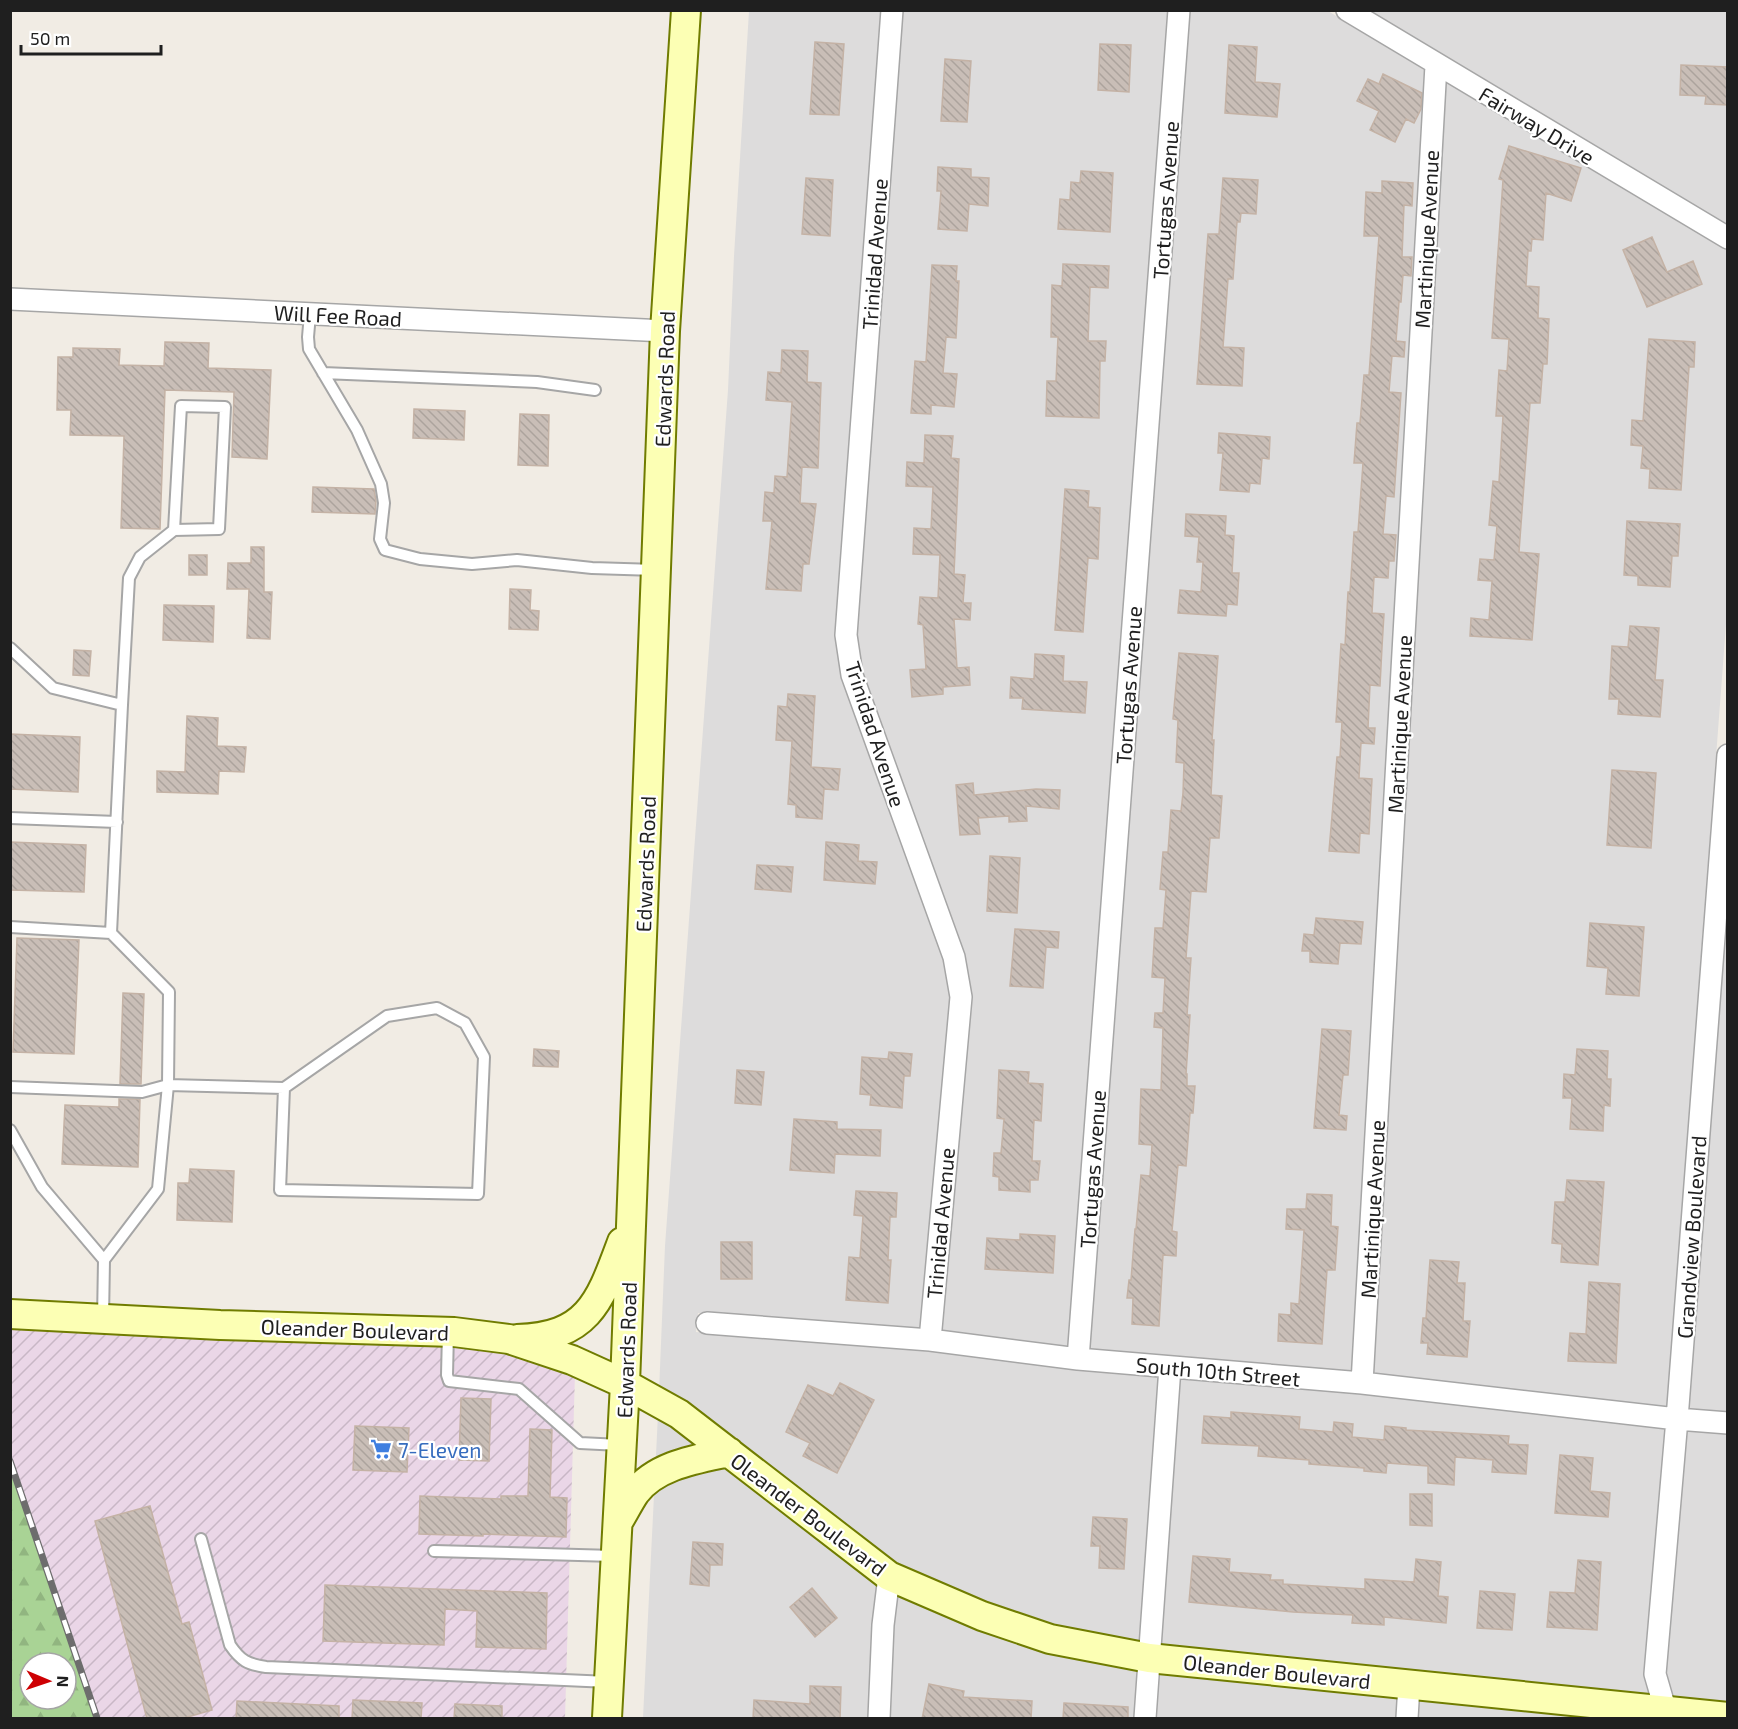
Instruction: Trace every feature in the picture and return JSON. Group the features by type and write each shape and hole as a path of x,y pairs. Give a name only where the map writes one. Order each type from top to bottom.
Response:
{"main road":[{"name":"Edwards Road","path":"607,1719 625,1384 665,332 686,10"},
{"path":"509,1339 536,1339 562,1332 585,1318 605,1288 631,1214"},
{"name":"Oleander Boulevard","path":"10,1314 103,1320 448,1331 509,1339 572,1360 625,1384 679,1414 889,1576 982,1616 1050,1639 1149,1658 1666,1715 1728,1717"},
{"path":"617,1523 635,1492 647,1480 667,1469 729,1452"}],"street":[{"name":"Trinidad Avenue","path":"891,10 846,634 852,675 954,957 961,998 930,1340"},
{"name":"Tortugas Avenue","path":"1078,1359 1179,10"},
{"name":"Fairway Drive","path":"1347,10 1728,238"},
{"name":"Martinique Avenue","path":"1362,1383 1436,65"},
{"name":"Will Fee Road","path":"10,299 665,332"},
{"name":"Grandview Boulevard","path":"1666,1715 1655,1674 1728,755"},
{"name":"South 10th Street","path":"707,1323 930,1340 1078,1359 1362,1383 1728,1423"},
{"path":"1145,1719 1170,1366"},
{"path":"879,1719 889,1576"},
{"path":"1407,1719 1409,1685"}],"lane":[{"path":"310,314 309,349 357,430 381,484 384,503 380,539 386,550 420,559 472,564 517,560 592,568 656,570"},
{"path":"323,373 537,382 595,390"},
{"path":"111,933 129,578 140,557 174,530 219,529 225,407 181,406 174,530"},
{"path":"10,648 53,688 122,705"},
{"path":"10,818 117,822"},
{"path":"10,927 111,933 169,992 168,1084 158,1189 104,1260 103,1320"},
{"path":"10,1087 142,1092 168,1084 284,1088 387,1016 437,1008 465,1023 484,1058 478,1194 280,1190 284,1088"},
{"path":"10,1130 42,1187 104,1260"},
{"path":"448,1331 447,1375 449,1381 519,1389 580,1443 622,1445"},
{"path":"201,1539 230,1645 239,1658 252,1664 609,1682"},
{"path":"434,1551 616,1556"}],"shaded area":[{"path":"749,11 881,11 836,634 944,958 950,998 920,1330 698,1313 696,1332 928,1350 1067,1368 1159,1375 1139,1646 1053,1630 901,1571 659,1392 665,1246 728,390"},
{"path":"903,11 1168,11 1068,1348 941,1332 972,998 964,954 863,673 857,634"},
{"path":"1189,11 1328,11 1425,70 1352,1372 1089,1350"},
{"path":"1366,11 1727,11 1727,226 1447,60 1447,56 1439,55"},
{"path":"1446,82 1727,249 1727,611 1667,1409 1373,1374"},
{"path":"1727,900 1727,1414 1689,1411"},
{"path":"10,1324 498,1348 575,1373 565,1718 96,1718 78,1665 78,1651 73,1651 11,1466"},
{"path":"1180,1377 1361,1393 1666,1428 1644,1673 1652,1700 1161,1649"},
{"path":"658,1414 878,1580 873,1624 868,1718 643,1718"},
{"path":"1687,1430 1727,1433 1727,1707 1675,1702 1666,1673"},
{"path":"898,1591 1138,1665 1135,1718 890,1718 894,1625"},
{"path":"1160,1668 1398,1693 1396,1718 1156,1718"},
{"path":"1419,1695 1640,1718 1418,1718"}],"green space":[{"path":"10,1466 73,1651 18,1651 18,1711 78,1711 78,1665 96,1718 11,1718"}],"building":[{"path":"815,42 844,44 839,115 810,114"},
{"path":"1100,44 1131,45 1129,92 1098,90"},
{"path":"1229,45 1257,47 1255,82 1280,84 1277,117 1225,113"},
{"path":"945,59 971,61 967,122 941,121"},
{"path":"1681,65 1728,67 1728,105 1705,104 1706,96 1680,95"},
{"path":"1383,74 1422,93 1421,109 1414,123 1406,119 1395,142 1370,130 1379,111 1357,101 1368,79 1379,84"},
{"path":"1509,146 1581,168 1571,201 1546,193 1543,240 1532,239 1531,251 1528,251 1526,286 1539,287 1538,318 1549,319 1547,364 1543,364 1540,403 1530,403 1519,552 1539,554 1532,640 1470,636 1471,618 1489,620 1492,581 1478,580 1480,559 1494,560 1497,526 1489,525 1493,481 1499,482 1503,416 1496,416 1499,370 1507,371 1509,339 1492,338 1503,180 1499,179"},
{"path":"938,167 971,169 971,177 989,178 988,206 969,204 967,231 938,229 941,191 937,191"},
{"path":"1081,171 1113,173 1110,232 1058,229 1060,199 1070,200 1071,182 1080,183"},
{"path":"806,178 833,180 830,236 802,234"},
{"path":"1223,178 1258,180 1256,214 1241,213 1240,222 1237,222 1233,279 1228,279 1223,347 1244,348 1242,386 1197,384 1208,234 1219,234"},
{"path":"1382,181 1413,183 1412,206 1404,205 1402,257 1412,257 1411,276 1403,275 1401,302 1399,302 1396,341 1405,342 1404,357 1392,356 1389,392 1401,393 1394,497 1386,496 1383,534 1396,535 1394,561 1389,561 1388,578 1374,577 1372,613 1384,614 1380,686 1370,685 1368,728 1375,728 1374,744 1361,743 1359,778 1372,779 1369,834 1360,833 1359,853 1329,851 1337,757 1340,757 1342,722 1336,722 1341,644 1345,645 1348,592 1350,592 1354,532 1358,532 1363,463 1354,463 1357,423 1360,423 1364,375 1369,375 1379,236 1364,236 1366,192 1382,193"},
{"path":"1652,237 1667,272 1693,261 1702,284 1647,307 1623,250"},
{"path":"1063,264 1109,266 1108,288 1090,287 1088,341 1106,341 1105,361 1100,361 1099,418 1046,416 1047,381 1056,381 1058,337 1051,337 1052,285 1062,286"},
{"path":"932,265 957,266 956,281 959,281 956,338 946,337 943,373 957,374 954,407 931,405 931,414 911,413 915,361 926,362"},
{"path":"1649,339 1695,342 1694,367 1689,367 1681,490 1649,488 1650,469 1641,468 1643,446 1631,445 1632,420 1643,421"},
{"path":"165,342 209,343 208,368 271,370 267,459 232,457 234,392 165,390 160,529 121,528 124,436 70,435 71,410 57,410 58,357 73,357 73,348 120,349 119,365 164,366"},
{"path":"782,350 808,351 807,382 821,383 818,468 802,467 800,503 816,504 809,564 803,564 801,591 766,589 772,521 763,521 765,492 774,493 775,476 787,477 792,402 766,400 768,372 781,373"},
{"path":"414,409 465,411 464,440 413,438"},
{"path":"520,414 549,415 548,466 518,465"},
{"path":"1219,433 1270,437 1269,459 1262,458 1260,484 1250,483 1249,492 1220,490 1223,453 1218,453"},
{"path":"925,435 953,436 951,458 959,459 954,574 965,575 963,603 971,603 970,620 954,619 957,668 969,667 970,685 943,687 943,694 912,697 910,670 926,669 923,625 918,624 920,597 938,598 940,555 913,554 914,528 931,529 933,487 906,486 907,462 924,463"},
{"path":"313,487 374,489 375,514 312,512"},
{"path":"1065,489 1089,491 1088,507 1100,508 1098,559 1088,558 1083,632 1055,630"},
{"path":"1186,514 1226,516 1225,535 1234,536 1232,573 1239,573 1237,605 1227,604 1226,616 1178,613 1180,590 1201,592 1203,562 1197,562 1199,537 1185,536"},
{"path":"1627,521 1680,524 1678,556 1672,556 1670,587 1638,585 1638,576 1624,575"},
{"path":"251,547 264,547 264,592 272,592 270,639 247,638 249,589 227,589 228,563 251,563"},
{"path":"189,555 207,555 207,575 189,575"},
{"path":"510,589 531,590 530,610 539,611 538,630 509,629"},
{"path":"164,605 214,606 213,642 163,640"},
{"path":"1630,626 1659,628 1655,680 1663,680 1660,717 1618,714 1619,699 1609,699 1612,646 1628,647"},
{"path":"74,650 91,651 89,676 73,675"},
{"path":"1179,653 1218,656 1211,795 1222,796 1219,838 1210,838 1206,892 1191,891 1186,958 1191,958 1186,1074 1187,1086 1195,1086 1193,1113 1190,1113 1186,1166 1178,1165 1172,1231 1177,1232 1176,1256 1163,1255 1159,1326 1132,1324 1133,1298 1127,1298 1129,1280 1131,1280 1141,1175 1150,1176 1152,1145 1139,1144 1141,1089 1161,1090 1163,1028 1154,1027 1155,1013 1163,1013 1165,978 1152,977 1155,928 1163,928 1166,890 1160,889 1163,852 1168,852 1171,810 1181,811 1183,793 1184,763 1176,762 1178,720 1173,719"},
{"path":"1035,654 1064,656 1063,681 1087,682 1085,713 1022,709 1023,698 1010,698 1011,677 1034,679"},
{"path":"788,694 815,696 811,767 840,769 838,790 824,789 822,819 796,817 796,805 788,804 792,741 776,740 778,706 787,707"},
{"path":"187,716 218,718 217,746 246,747 244,772 219,771 218,794 157,792 157,771 185,772"},
{"path":"10,734 80,737 78,792 10,789"},
{"path":"1612,770 1656,773 1651,848 1607,845"},
{"path":"973,783 974,795 1036,789 1060,790 1059,809 1026,806 1027,821 1009,822 1009,816 978,818 980,834 960,835 956,785"},
{"path":"10,842 86,845 84,892 10,890"},
{"path":"826,842 859,845 858,861 877,862 875,884 824,880"},
{"path":"990,856 1020,858 1017,913 987,911"},
{"path":"757,865 793,867 791,892 755,889"},
{"path":"1316,918 1363,922 1361,944 1340,943 1338,964 1310,962 1310,951 1302,951 1304,934 1314,935"},
{"path":"1590,923 1644,927 1639,996 1606,994 1608,968 1587,966"},
{"path":"1015,929 1059,932 1058,948 1046,947 1043,988 1010,986"},
{"path":"17,938 79,940 74,1054 13,1052"},
{"path":"123,993 144,994 141,1084 120,1084"},
{"path":"1322,1029 1351,1031 1348,1075 1343,1075 1339,1115 1347,1116 1346,1130 1314,1128"},
{"path":"534,1049 559,1051 558,1067 533,1066"},
{"path":"1577,1049 1608,1051 1607,1079 1611,1079 1610,1106 1604,1105 1603,1131 1570,1129 1572,1098 1563,1098 1564,1074 1575,1075"},
{"path":"889,1052 912,1054 910,1076 904,1076 902,1108 870,1105 871,1095 860,1094 862,1057 888,1059"},
{"path":"737,1070 764,1072 761,1105 735,1103"},
{"path":"999,1070 1029,1072 1028,1083 1043,1084 1041,1121 1034,1120 1032,1161 1040,1161 1038,1180 1030,1180 1030,1192 999,1190 999,1177 993,1176 994,1153 1001,1153 1004,1119 997,1118"},
{"path":"119,1099 140,1099 138,1167 62,1164 65,1105 119,1107"},
{"path":"794,1119 837,1122 837,1129 881,1130 880,1156 835,1154 834,1173 790,1170"},
{"path":"190,1169 234,1171 232,1222 177,1220 178,1183 189,1183"},
{"path":"1567,1180 1604,1182 1598,1265 1561,1262 1562,1244 1552,1243 1555,1202 1565,1202"},
{"path":"856,1191 897,1193 896,1217 890,1217 888,1260 891,1260 888,1303 846,1300 849,1257 860,1258 863,1216 854,1215"},
{"path":"1307,1194 1332,1195 1331,1226 1338,1227 1335,1270 1327,1270 1322,1344 1278,1341 1279,1314 1291,1315 1291,1303 1299,1304 1304,1230 1286,1229 1287,1209 1306,1209"},
{"path":"1020,1234 1055,1236 1053,1273 985,1269 987,1238 1020,1240"},
{"path":"721,1242 752,1242 752,1279 721,1279"},
{"path":"1430,1260 1459,1262 1457,1283 1465,1283 1463,1321 1470,1321 1467,1357 1427,1354 1428,1343 1421,1343 1423,1318 1426,1318"},
{"path":"1589,1282 1620,1284 1616,1363 1568,1361 1570,1333 1586,1334"},
{"path":"840,1383 874,1400 837,1473 803,1456 810,1443 786,1432 808,1385 833,1396"},
{"path":"461,1398 491,1399 489,1461 459,1460"},
{"path":"1231,1412 1300,1417 1299,1429 1333,1432 1334,1422 1353,1424 1352,1437 1384,1440 1385,1426 1406,1428 1406,1430 1509,1436 1508,1444 1528,1445 1526,1474 1492,1472 1493,1460 1455,1457 1454,1485 1428,1483 1428,1466 1387,1463 1386,1473 1364,1471 1364,1468 1309,1464 1309,1460 1258,1456 1259,1446 1202,1443 1204,1416 1231,1418"},
{"name":"7-Eleven","path":"355,1426 409,1428 407,1472 353,1470"},
{"path":"530,1429 552,1430 550,1497 567,1498 566,1537 419,1534 420,1496 501,1499 501,1496 528,1496"},
{"path":"1560,1455 1593,1458 1590,1491 1610,1493 1608,1517 1555,1513"},
{"path":"1410,1494 1432,1494 1432,1526 1410,1525"},
{"path":"150,1506 182,1624 189,1622 212,1710 181,1719 147,1719 95,1521"},
{"path":"1093,1517 1127,1519 1124,1569 1099,1568 1100,1546 1091,1546"},
{"path":"693,1542 723,1544 722,1565 710,1565 709,1586 690,1584"},
{"path":"1193,1556 1230,1559 1229,1572 1271,1575 1270,1580 1283,1580 1283,1584 1365,1589 1365,1579 1414,1582 1416,1559 1441,1562 1438,1596 1448,1597 1446,1623 1384,1617 1384,1625 1352,1623 1353,1615 1189,1602"},
{"path":"1578,1560 1601,1562 1597,1630 1547,1627 1550,1592 1575,1593"},
{"path":"325,1585 547,1593 546,1649 476,1647 477,1611 445,1609 444,1645 323,1641"},
{"path":"812,1588 837,1618 815,1637 790,1607"},
{"path":"1480,1591 1515,1594 1512,1630 1477,1628"},
{"path":"929,1684 964,1691 963,1697 1032,1701 1031,1719 922,1719"},
{"path":"810,1686 841,1687 840,1719 753,1719 754,1700 810,1704"},
{"path":"353,1700 422,1703 421,1719 352,1719"},
{"path":"237,1701 339,1706 339,1719 236,1719"},
{"path":"1064,1703 1128,1707 1128,1719 1063,1719"},
{"path":"455,1704 502,1706 502,1719 454,1719"}],"railway":[{"path":"10,1461 97,1718"}],"place":[{"name":"7-Eleven","path":"381,1449"}]}
